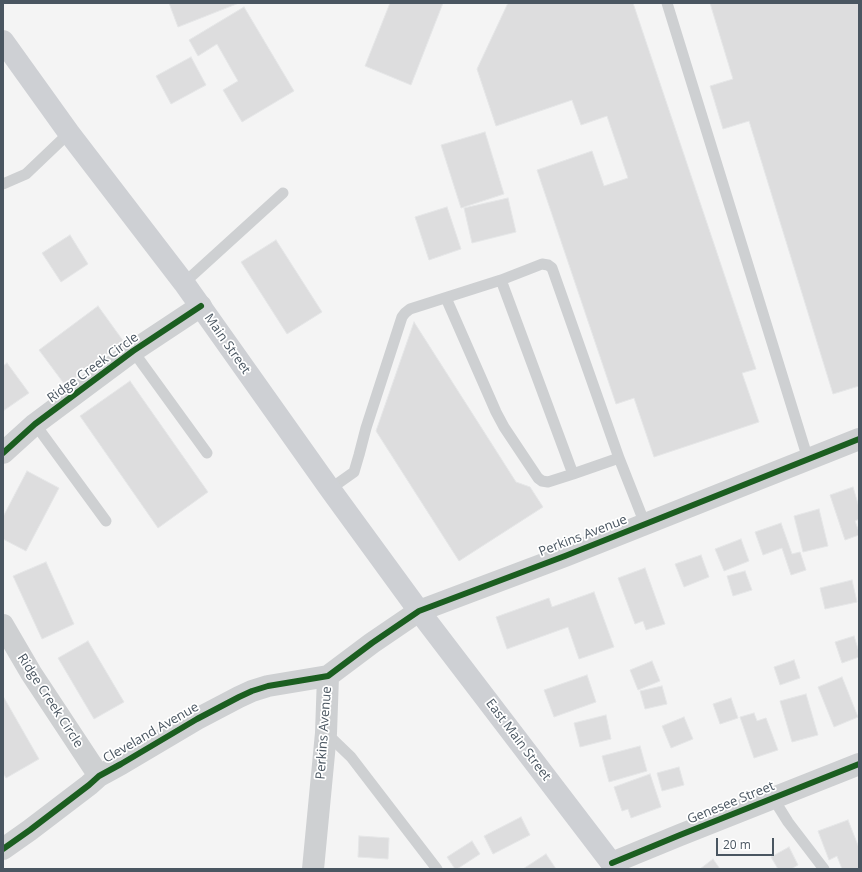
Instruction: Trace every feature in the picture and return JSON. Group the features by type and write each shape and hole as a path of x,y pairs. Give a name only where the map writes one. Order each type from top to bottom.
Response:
{"main road":[{"name":"Main Street","path":"3,41 69,133 184,282 330,489 419,611"},
{"name":"East Main Street","path":"419,611 614,866"}],"street":[{"name":"Ridge Creek Circle","path":"3,453 35,424 133,351 201,306"},
{"name":"Perkins Avenue","path":"312,869 326,733 328,676 372,643 419,611 565,556 859,439"},
{"name":"Ridge Creek Circle","path":"3,625 31,673 99,776"},
{"name":"Cleveland Avenue","path":"3,849 30,830 99,776 197,719 252,691 268,686 328,676"},
{"name":"Genesee Street","path":"614,866 680,835 859,764"}],"lane":[{"path":"667,3 808,459"},
{"path":"3,184 26,174 69,133"},
{"path":"184,282 283,193"},
{"path":"330,489 354,472 366,428 402,317 405,313 410,309 501,280 542,264 548,265 552,268 619,458 645,524"},
{"path":"501,280 573,474"},
{"path":"446,298 504,427 538,478 542,481 548,482 619,458"},
{"path":"133,351 207,452"},
{"path":"35,424 106,521"},
{"path":"326,733 351,757 437,869"},
{"path":"773,798 788,822 824,869"}],"building":[{"path":"169,3 239,3 178,27"},
{"path":"390,3 443,3 411,85 365,66"},
{"path":"508,3 633,3 756,369 742,373 759,422 654,457 634,398 616,404 537,170 592,151 604,186 628,178 607,116 581,125 572,100 496,126 477,69"},
{"path":"710,3 859,3 859,386 833,394 749,121 723,129 710,86 733,79"},
{"path":"244,7 294,91 242,122 223,90 238,81 217,44 198,56 189,40"},
{"path":"191,57 206,85 171,104 156,76"},
{"path":"485,132 504,194 461,208 441,145"},
{"path":"508,198 516,232 472,243 464,208"},
{"path":"447,207 461,249 429,260 415,217"},
{"path":"70,235 88,264 61,282 42,253"},
{"path":"276,240 322,312 287,334 241,262"},
{"path":"98,306 124,342 65,385 39,350"},
{"path":"414,322 516,482 530,487 543,507 459,561 376,431"},
{"path":"7,363 29,393 3,411 3,366"},
{"path":"130,381 208,492 158,528 80,416"},
{"path":"27,471 59,488 26,551 3,539 3,517"},
{"path":"853,487 859,507 859,519 855,521 859,535 845,540 830,495"},
{"path":"819,509 828,546 803,552 794,516"},
{"path":"781,523 792,554 800,552 806,570 791,575 782,548 763,555 755,532"},
{"path":"741,539 749,561 724,571 715,549"},
{"path":"701,555 709,577 684,587 675,564"},
{"path":"46,562 74,624 42,639 13,576"},
{"path":"645,568 665,624 646,630 643,621 635,624 618,578"},
{"path":"745,571 752,590 733,596 727,576"},
{"path":"852,580 857,602 825,609 820,588"},
{"path":"594,592 614,647 579,659 568,627 507,649 496,617 549,598 552,607"},
{"path":"854,636 859,657 842,663 835,642"},
{"path":"88,641 124,702 94,719 58,658"},
{"path":"794,660 800,678 780,685 774,667"},
{"path":"652,661 660,681 638,690 630,670"},
{"path":"587,675 596,702 554,717 544,690"},
{"path":"842,677 858,717 834,727 818,687"},
{"path":"662,686 667,704 645,709 640,691"},
{"path":"806,694 818,735 792,742 780,701"},
{"path":"3,696 39,759 6,778 3,773"},
{"path":"731,698 738,718 720,724 713,704"},
{"path":"754,713 757,721 766,718 778,750 754,758 740,717"},
{"path":"606,715 611,739 580,747 574,723"},
{"path":"684,717 693,739 671,748 662,726"},
{"path":"640,746 647,771 609,782 602,756"},
{"path":"679,767 684,785 662,791 657,773"},
{"path":"650,774 661,807 631,818 628,809 622,811 614,787"},
{"path":"521,817 530,835 493,854 484,836"},
{"path":"848,820 859,848 859,869 842,869 837,856 829,860 818,831"},
{"path":"359,836 389,838 388,859 358,857"},
{"path":"472,841 480,854 455,869 447,857"},
{"path":"789,847 798,865 791,869 778,869 771,857"},
{"path":"546,854 556,869 523,869"},
{"path":"713,859 720,869 700,869"}],"cycle path":[{"path":"3,453 35,424 133,351 201,306"},
{"path":"3,849 30,830 99,776 197,719 239,697 268,686 328,676 372,643 419,611 565,556 859,439"},
{"path":"612,863 859,764"}]}
